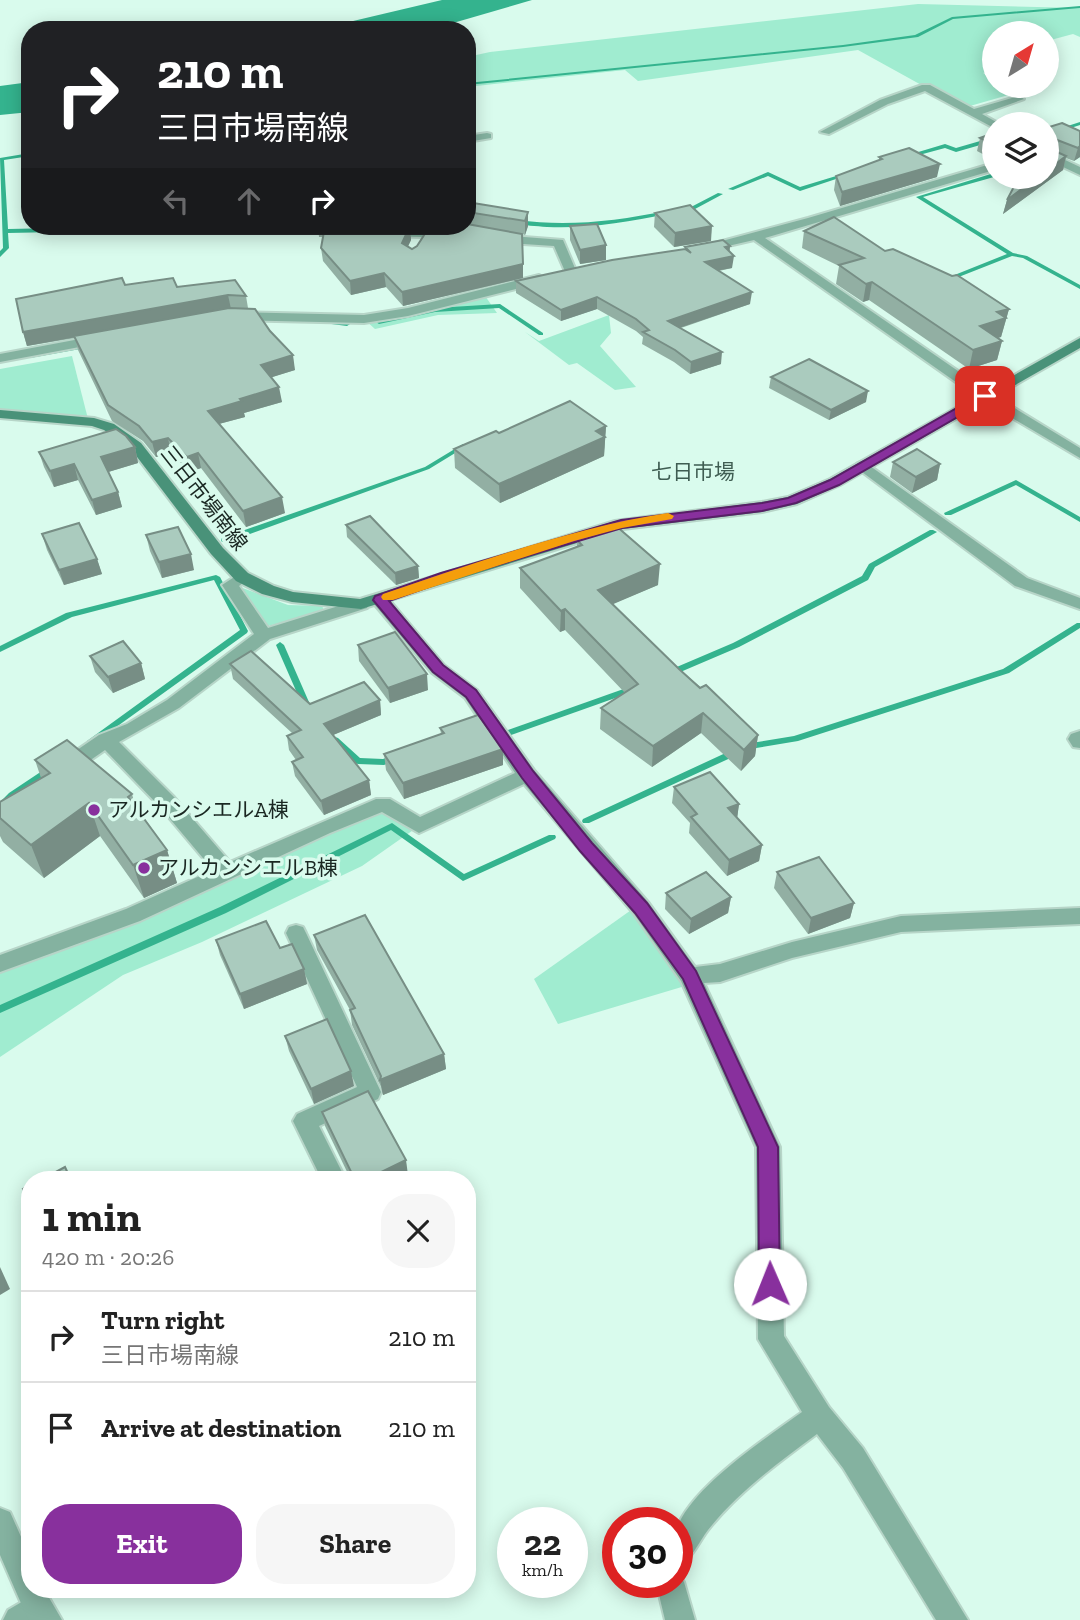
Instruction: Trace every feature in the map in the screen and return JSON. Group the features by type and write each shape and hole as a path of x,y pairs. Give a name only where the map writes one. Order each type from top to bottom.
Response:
{"main road":[{"name":"三日市場南線","path":"0,414 94,422 118,433 136,446 217,551 242,577 292,597 371,602 446,576 621,524 792,501 835,482 1080,342"}],"street":[{"path":"825,132 884,102 926,88 982,118"},
{"path":"973,113 1018,99"},
{"path":"476,138 487,136"},
{"path":"1059,162 1080,172"},
{"path":"690,251 758,238 982,170"},
{"path":"416,248 424,235"},
{"path":"484,236 508,241 559,243 559,275"},
{"path":"758,238 985,396 1080,454"},
{"path":"218,318 363,319 408,312 589,270"},
{"path":"0,358 115,337"},
{"path":"863,466 1021,582 1080,604"},
{"path":"242,577 230,586 264,635"},
{"path":"53,776 106,740 133,728 173,704 264,635 371,602 438,669 471,694 527,775 641,908 690,976 768,1147 771,1339 820,1416 853,1458 953,1620"},
{"path":"106,740 167,802 228,872"},
{"path":"0,964 133,915 323,828 383,804 419,826 527,775"},
{"path":"690,976 720,973 792,950 901,924 1080,916"},
{"path":"296,933 370,1092 305,1121 330,1171"},
{"path":"693,1523 747,1469 820,1416"},
{"path":"0,1522 21,1580"},
{"path":"27,1598 34,1616"},
{"path":"674,1598 680,1620"}],"shaded area":[{"path":"442,0 532,0 460,21 353,21"},
{"path":"918,4 1080,8 1080,37 1073,34 1059,38 1059,21 982,21 982,98 998,98 963,108 858,50 638,81 625,70 476,86 476,55"},
{"path":"21,83 21,113 0,115 0,86"},
{"path":"483,293 497,313 438,315 375,329 364,319"},
{"path":"609,315 611,333 600,346 636,387 615,390 577,363 569,365 525,332 539,341"},
{"path":"72,356 88,419 0,412 0,369"},
{"path":"240,587 288,605 322,606 325,612 259,628 233,591"},
{"path":"383,804 419,826 362,866 202,942 123,975 0,1057 0,964"},
{"path":"634,908 685,986 558,1024 534,979"}],"building":[{"path":"1059,124 1080,131 1078,148 1059,141"},
{"path":"909,148 940,164 842,192 836,176 882,159 879,157"},
{"path":"1013,189 1022,189 1007,200"},
{"path":"476,203 528,212 525,221 476,213"},
{"path":"690,205 712,226 675,233 655,213"},
{"path":"834,217 885,251 893,249 952,276 957,275 1009,309 997,312 1006,318 980,326 1002,341 973,350 872,282 866,284 839,265 864,258 804,231"},
{"path":"597,224 606,245 580,250 570,226"},
{"path":"476,226 522,234 523,264 402,292 384,273 350,281 321,248 323,235 406,235 402,243 412,249 424,235 476,235"},
{"path":"723,240 730,246 725,247 734,256 705,262 752,292 668,321 722,352 691,362 643,332 649,330 636,319 597,297 561,310 516,281 612,260 685,249 691,253 685,247"},
{"path":"122,278 125,285 173,278 177,287 235,280 246,296 228,295 23,332 16,299"},
{"path":"229,308 255,309 270,331 293,355 261,365 279,387 208,411 282,497 243,511 198,453 187,457 168,438 152,442 139,426 108,405 74,336"},
{"path":"809,359 868,391 831,410 771,377"},
{"path":"570,401 606,426 596,431 605,437 499,484 454,449 496,431 499,433"},
{"path":"116,429 135,447 101,457 118,492 92,500 74,464 50,471 39,452"},
{"path":"917,449 940,464 916,477 893,462"},
{"path":"370,516 418,566 395,573 346,525"},
{"path":"79,523 97,559 59,570 42,534"},
{"path":"615,525 660,564 598,590 679,669 700,688 706,685 758,735 744,750 703,713 653,746 601,708 638,684 565,609 561,611 520,568 582,545 577,540"},
{"path":"178,527 191,554 159,562 146,535"},
{"path":"395,632 427,674 388,688 358,645"},
{"path":"123,641 141,663 108,677 90,656"},
{"path":"251,651 310,704 364,682 380,700 324,724 369,780 321,801 292,762 303,757 287,736 301,730 230,664"},
{"path":"478,715 503,749 403,783 384,754 444,733 440,728"},
{"path":"67,740 132,794 128,797 167,850 133,865 89,803 31,845 0,818 0,802 50,773 35,760"},
{"path":"710,772 739,804 728,808 762,845 729,860 691,817 697,814 674,787"},
{"path":"819,857 854,903 811,918 777,872"},
{"path":"706,872 731,897 691,919 666,893"},
{"path":"365,915 444,1054 380,1080 381,1076 350,1010 355,1008 314,935"},
{"path":"266,921 280,948 292,944 304,969 240,994 216,940"},
{"path":"327,1019 351,1071 311,1089 285,1036"},
{"path":"368,1091 406,1160 383,1171 351,1171 322,1112"}],"waterway":[{"path":"476,83 843,46 916,36 952,18 1080,7"},
{"path":"1059,130 1080,123"},
{"path":"908,156 945,146 956,150 982,142"},
{"path":"5,231 1,159 21,156"},
{"path":"731,189 768,174 800,189 848,174"},
{"path":"982,179 919,197 1011,254"},
{"path":"683,210 693,208 720,194"},
{"path":"517,222 573,225 666,213"},
{"path":"0,255 6,248 5,231"},
{"path":"5,231 21,231"},
{"path":"949,279 1011,254"},
{"path":"1011,254 1025,257 1080,287"},
{"path":"379,322 435,310 500,306 541,334"},
{"path":"318,321 347,324"},
{"path":"30,356 89,346"},
{"path":"225,540 427,468 463,446"},
{"path":"948,513 1016,482 1080,520"},
{"path":"668,674 736,645 865,578 872,566 933,532"},
{"path":"0,649 69,615 216,577 244,631 91,741"},
{"path":"586,821 748,746 795,739 1006,671 1080,625"},
{"path":"280,645 308,709"},
{"path":"511,732 632,689"},
{"path":"335,740 358,761 384,762 396,757"},
{"path":"0,808 12,795 48,770"},
{"path":"0,1009 223,910 392,826 463,878 552,837"}],"slow traffic":[{"path":"388,597 569,538 621,524 668,516"}],"place":[{"name":"アルカンシエルA棟","path":"94,810"},
{"name":"アルカンシエルB棟","path":"144,868"}],"district":[{"name":"七日市場","path":"693,472"}],"route":[{"path":"770,1284 768,1147 690,976 641,908 527,775 471,694 438,669 380,600 446,576 621,524 792,501 835,482 985,396"}]}
